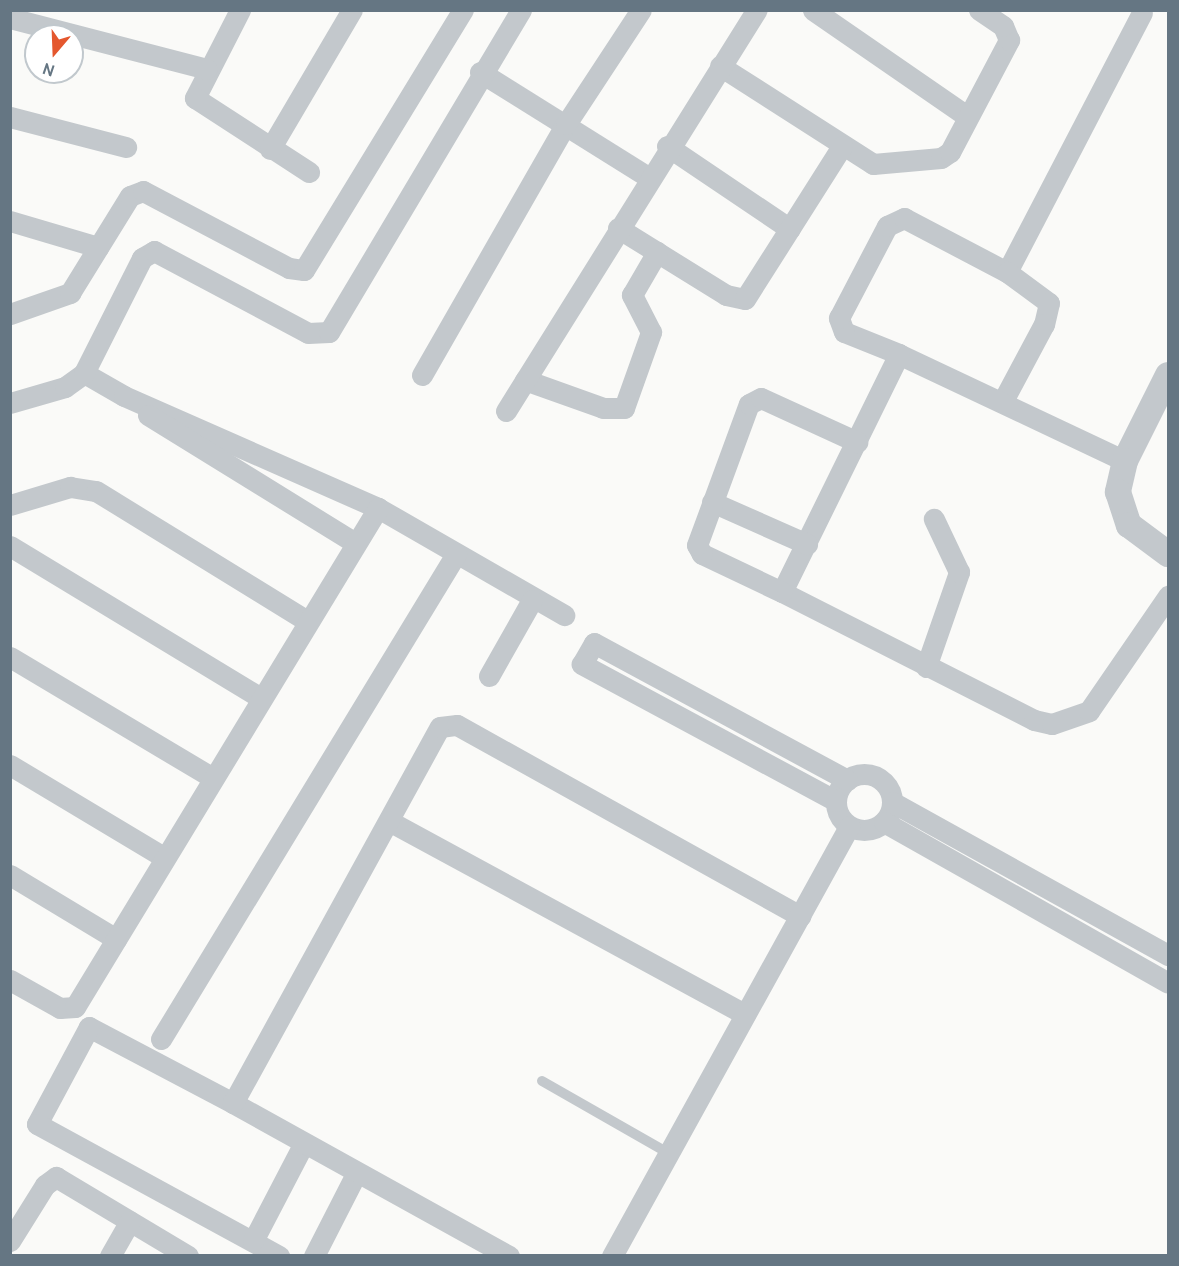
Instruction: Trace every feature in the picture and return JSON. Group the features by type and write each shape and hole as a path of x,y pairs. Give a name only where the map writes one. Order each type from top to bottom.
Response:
{"street":[{"path":"240,10 197,85 198,103 309,172"},
{"path":"270,149 352,10"},
{"path":"10,314 64,298 130,196 142,191 289,268 304,270 462,10"},
{"path":"10,403 65,387 84,373 142,258 154,251 308,333 329,332 480,72 521,10"},
{"path":"422,375 566,124 641,10"},
{"path":"506,411 667,146 757,10"},
{"path":"813,10 968,117"},
{"path":"720,66 842,146 879,166 941,158 950,152 1009,40 1003,26 979,10"},
{"path":"1007,272 1142,13"},
{"path":"10,18 207,69"},
{"path":"480,72 648,177"},
{"path":"10,117 126,147"},
{"path":"667,146 790,230"},
{"path":"618,228 741,300 790,230 842,146"},
{"path":"1004,399 1051,308 1007,272 910,220 892,221 839,323 844,332 1004,399 1125,461"},
{"path":"10,221 98,247"},
{"path":"525,380 603,408 624,408 651,332 632,295 657,252"},
{"path":"782,592 899,354"},
{"path":"84,373 124,396 378,508 532,600 564,615"},
{"path":"1168,375 1125,461 1118,492 1124,517 1168,554"},
{"path":"124,396 165,428 354,542"},
{"path":"856,442 761,398 753,399 698,540 702,554 1034,720 1078,719 1089,711 1168,596"},
{"path":"10,506 70,487 87,488 306,621"},
{"path":"712,502 807,544"},
{"path":"10,980 70,1010 116,939 211,777 354,542 378,508"},
{"path":"926,667 959,572 934,519"},
{"path":"10,546 259,697"},
{"path":"161,1039 456,554"},
{"path":"489,676 532,600"},
{"path":"847,780 594,643 582,664 836,801 849,826"},
{"path":"10,657 211,777"},
{"path":"233,1103 437,732 450,722 800,916"},
{"path":"10,765 164,857"},
{"path":"836,801 847,780 859,774 878,777 892,802 1168,955"},
{"path":"849,826 868,830 884,822 892,802"},
{"path":"388,820 746,1014"},
{"path":"884,822 1168,983"},
{"path":"612,1256 849,826"},
{"path":"10,874 116,939"},
{"path":"279,1256 37,1124 89,1027 233,1103 509,1256"},
{"path":"253,1241 304,1143"},
{"path":"314,1256 357,1172"},
{"path":"10,1241 45,1185 56,1177 188,1256"},
{"path":"110,1256 130,1221"}],"lane":[{"path":"542,1081 668,1153"}]}
